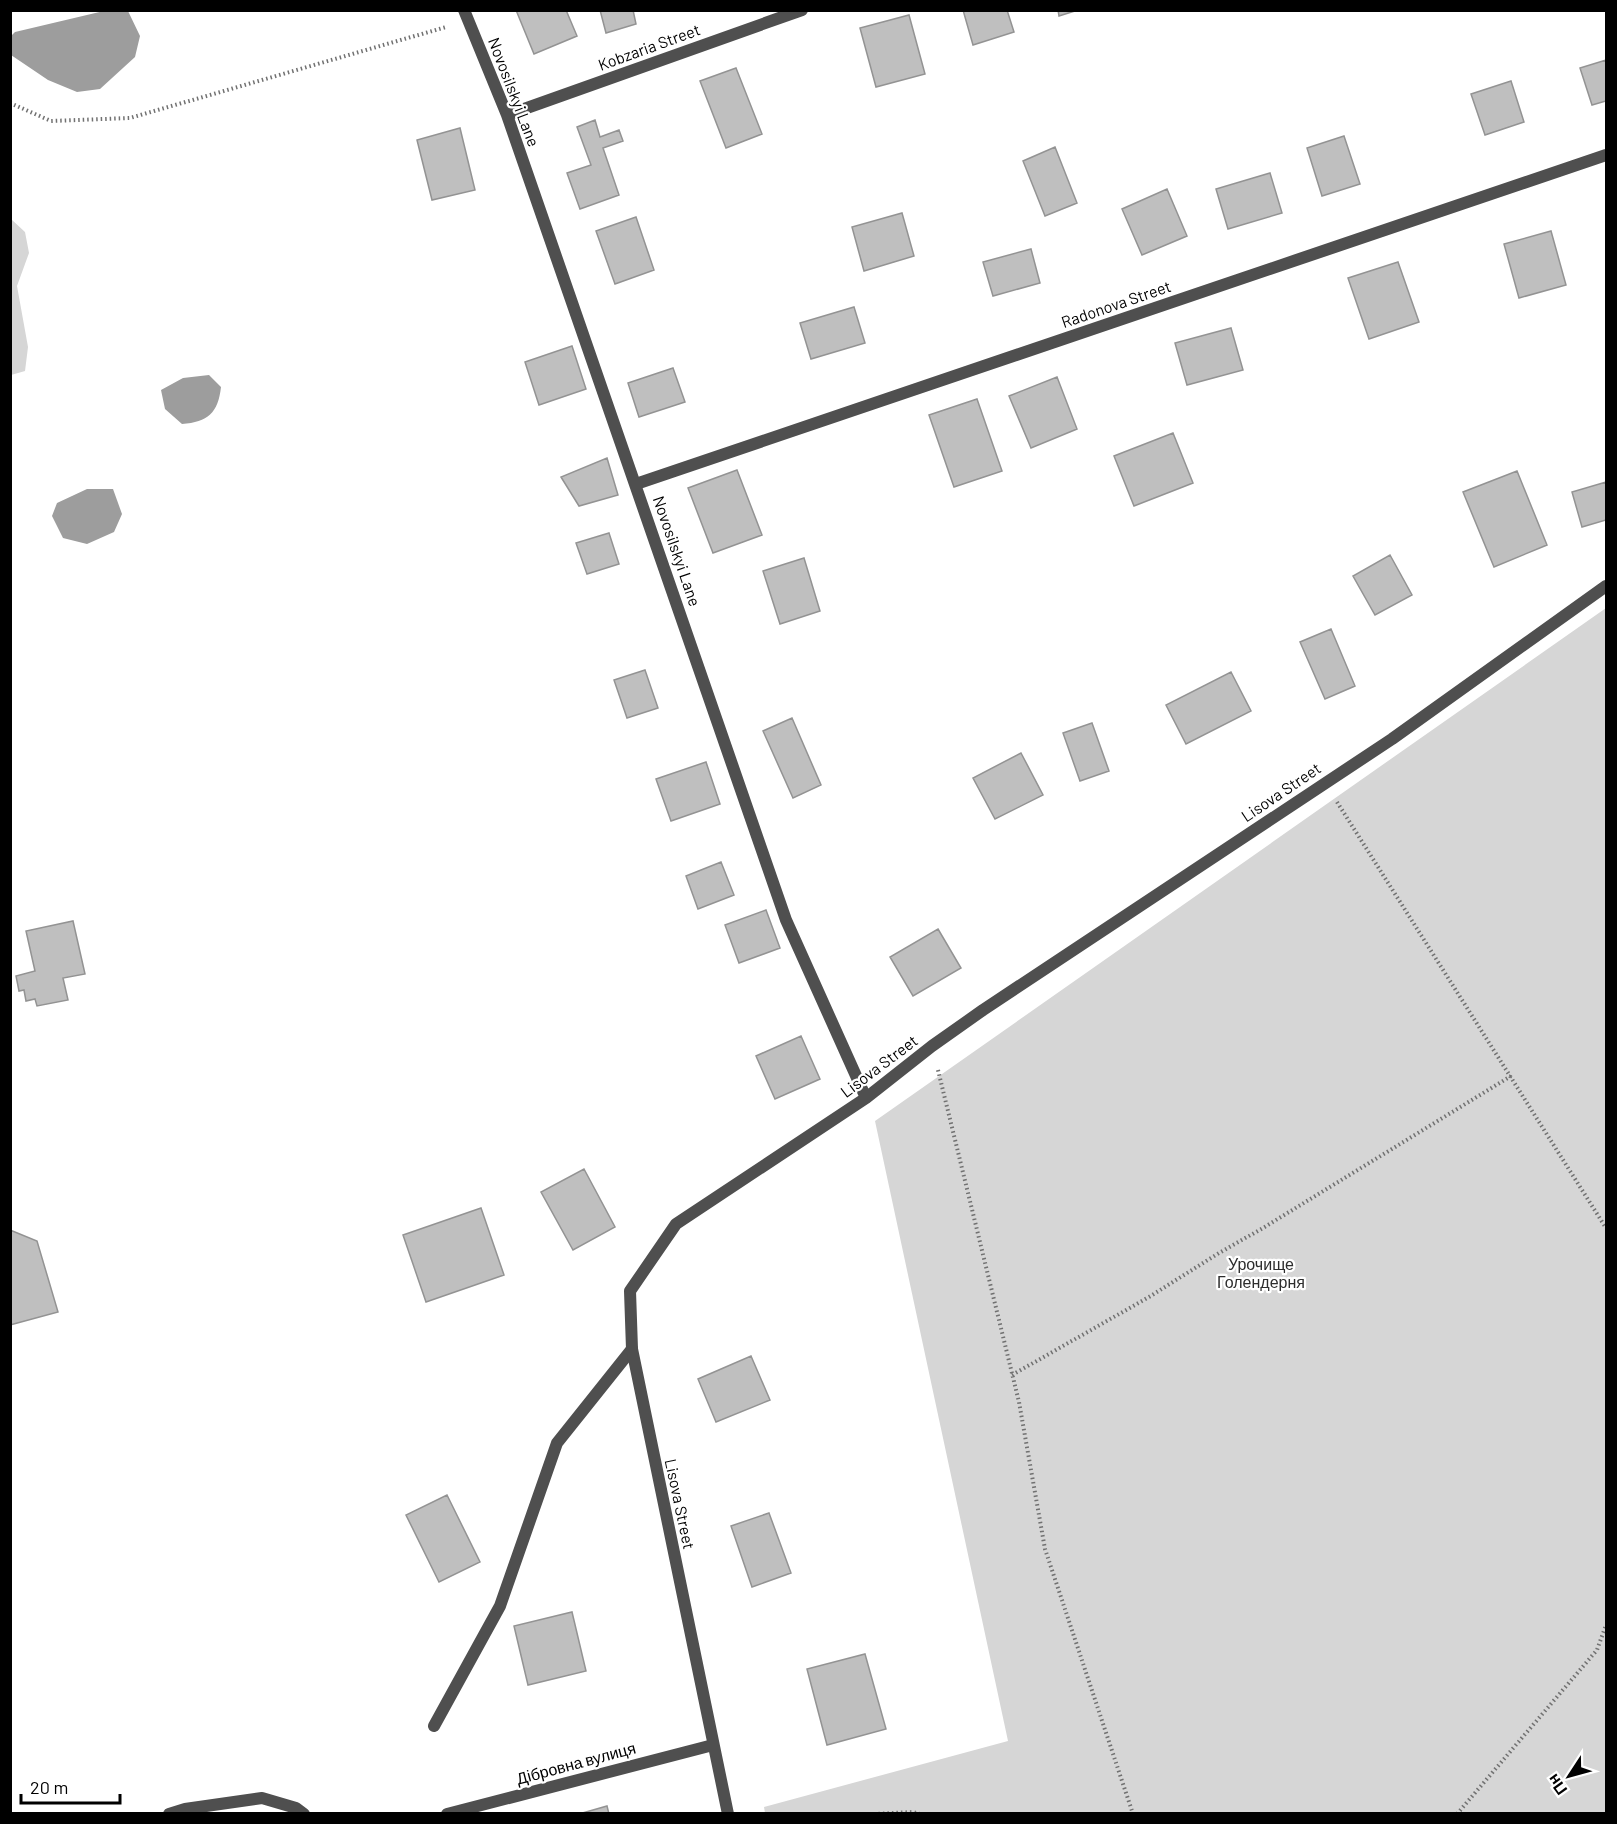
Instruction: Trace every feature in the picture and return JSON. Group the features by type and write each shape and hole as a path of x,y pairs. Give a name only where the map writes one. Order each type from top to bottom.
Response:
{"street":[{"name":"Kobzaria Street","path":"507,115 802,10"},
{"name":"Novosilskyi Lane","path":"466,15 507,115 786,920 866,1098"},
{"name":"Radonova Street","path":"636,484 1606,155"},
{"name":"Lisova Street","path":"728,1814 632,1349 630,1291 676,1224 866,1098 982,1010 1392,739 1606,586"},
{"path":"434,1726 500,1606 557,1443 632,1349"},
{"name":"Дібровна вулиця","path":"447,1814 712,1744"},
{"path":"170,1814 184,1809 262,1798 296,1808 304,1814"}],"path":[{"path":"10,103 51,121 130,118 466,15"},
{"path":"1325,784 1606,1228"},
{"path":"932,1046 1019,1402 1045,1549 1133,1814"},
{"path":"1012,1375 1149,1297 1511,1076"},
{"path":"1457,1814 1597,1650 1606,1625"},
{"path":"874,1814 913,1812 920,1814"}],"green space":[{"path":"11,219 25,232 29,253 17,286 28,347 25,371 11,375"},
{"name":"Урочище Голендерня","path":"1606,608 1606,1813 765,1813 764,1807 1008,1741 875,1121"}],"shaded area":[{"path":"108,10 128,11 140,36 135,57 100,89 77,92 48,80 11,55 11,36 15,32"},
{"path":"209,375 221,387 214,410 199,421 182,424 165,409 161,390 183,378"},
{"path":"87,489 113,489 122,514 114,532 87,544 63,538 52,516 57,503"}],"building":[{"path":"516,10 566,10 577,36 534,54"},
{"path":"600,10 633,10 636,24 606,33"},
{"path":"963,10 1007,10 1014,32 973,45"},
{"path":"1058,10 1078,10 1059,16"},
{"path":"909,15 925,74 876,87 860,28"},
{"path":"1606,60 1606,101 1592,105 1580,68"},
{"path":"736,68 762,134 726,148 700,81"},
{"path":"1511,81 1524,122 1485,135 1471,94"},
{"path":"595,120 600,137 619,130 623,141 603,148 619,195 580,209 567,173 591,165 577,127"},
{"path":"460,128 475,190 432,200 417,140"},
{"path":"1344,136 1360,184 1322,196 1307,148"},
{"path":"1055,147 1077,203 1045,216 1023,161"},
{"path":"1270,173 1282,213 1228,229 1216,189"},
{"path":"1167,189 1187,236 1142,255 1122,209"},
{"path":"902,213 914,256 864,271 852,227"},
{"path":"636,217 654,270 615,284 596,231"},
{"path":"1551,231 1566,285 1519,298 1504,244"},
{"path":"1031,249 1040,283 993,296 983,262"},
{"path":"1398,262 1419,322 1369,339 1348,278"},
{"path":"854,307 865,343 811,359 800,323"},
{"path":"1231,328 1243,370 1187,385 1175,343"},
{"path":"572,346 586,389 539,405 525,362"},
{"path":"673,368 685,402 639,417 628,383"},
{"path":"1057,377 1077,429 1031,448 1009,396"},
{"path":"977,399 1002,471 954,487 929,415"},
{"path":"1173,433 1193,483 1134,506 1114,456"},
{"path":"607,458 618,495 579,506 561,477"},
{"path":"737,470 762,535 713,553 688,488"},
{"path":"1517,471 1547,545 1494,567 1463,492"},
{"path":"1606,482 1606,520 1582,527 1572,492"},
{"path":"609,533 619,564 587,574 576,543"},
{"path":"1390,555 1412,595 1375,615 1353,576"},
{"path":"804,558 820,611 780,624 763,571"},
{"path":"1331,629 1355,686 1325,699 1300,642"},
{"path":"645,670 658,708 627,718 614,680"},
{"path":"1231,672 1251,711 1186,744 1166,705"},
{"path":"792,718 821,785 793,798 763,731"},
{"path":"1092,723 1109,771 1080,781 1063,733"},
{"path":"1021,753 1043,795 995,819 973,778"},
{"path":"706,762 720,804 671,821 656,779"},
{"path":"721,862 734,895 698,909 686,876"},
{"path":"766,910 780,948 739,963 725,925"},
{"path":"73,921 85,974 63,978 68,1000 37,1006 35,999 26,1001 24,990 19,991 16,976 35,971 26,931"},
{"path":"938,929 961,968 913,996 890,957"},
{"path":"801,1036 820,1079 775,1099 756,1056"},
{"path":"584,1169 615,1227 573,1250 541,1192"},
{"path":"481,1208 504,1275 426,1302 403,1235"},
{"path":"10,1230 37,1241 58,1312 10,1325"},
{"path":"751,1356 770,1400 716,1422 698,1379"},
{"path":"447,1495 480,1562 439,1582 406,1515"},
{"path":"769,1513 791,1573 752,1587 731,1526"},
{"path":"572,1612 586,1671 528,1685 514,1626"},
{"path":"865,1654 886,1729 827,1745 807,1669"},
{"path":"607,1806 609,1814 579,1814"}]}
